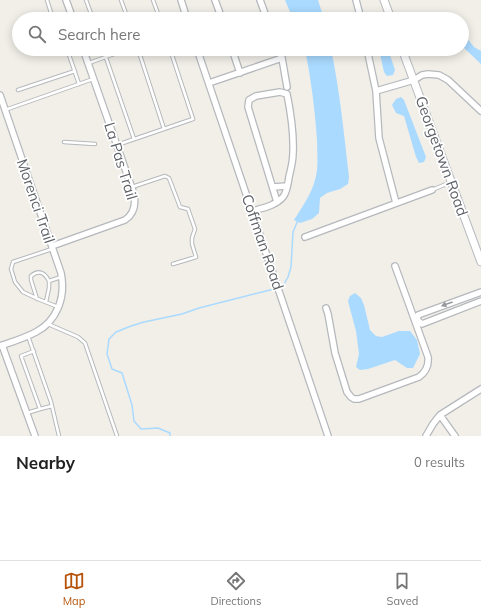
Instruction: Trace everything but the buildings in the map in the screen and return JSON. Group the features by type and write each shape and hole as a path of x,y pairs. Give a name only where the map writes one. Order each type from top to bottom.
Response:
{"main road":[{"path":"384,0 388,12"},
{"name":"Georgetown Road","path":"405,56 481,262"}],"street":[{"path":"66,0 70,12"},
{"path":"181,0 185,12"},
{"path":"215,0 219,12"},
{"path":"260,0 264,12"},
{"path":"356,0 359,12"},
{"name":"La Pas Trail","path":"52,247 129,218 135,205 135,198 132,188 86,56"},
{"name":"Coffman Road","path":"199,56 275,275 328,436"},
{"path":"234,56 240,73"},
{"path":"368,56 376,91 379,138 396,203"},
{"path":"209,84 282,58 287,87"},
{"path":"376,91 414,80 422,75 438,75 451,83 481,111"},
{"path":"252,211 278,202 284,197 286,191 292,165 292,122 287,94 280,92 256,96 249,100 248,107 278,202"},
{"name":"Morenci Trail","path":"0,95 62,277 62,294 58,308"},
{"path":"273,187 287,186"},
{"path":"305,237 432,190"},
{"path":"326,308 334,353 347,393 351,397 354,399 360,399 417,378 425,372 428,366 428,357 395,266"},
{"path":"416,321 418,315 481,292"},
{"path":"416,321 422,324 481,301"},
{"path":"35,436 1,345 36,332 53,318 58,308"},
{"path":"426,436 440,415 480,391"},
{"path":"440,415 455,436"}],"lane":[{"path":"47,0 51,12"},
{"path":"86,0 90,12"},
{"path":"121,0 125,12"},
{"path":"154,0 158,12"},
{"path":"69,56 79,84"},
{"path":"140,56 164,129"},
{"path":"117,145 193,119 172,56"},
{"path":"88,63 106,57 134,139"},
{"path":"18,90 74,71"},
{"path":"5,110 94,79"},
{"path":"64,142 95,144"},
{"path":"132,188 165,176 169,178 180,207 188,209 195,228 192,244 196,256 172,264"},
{"path":"432,190 451,182"},
{"path":"52,247 13,262 11,269 15,282 23,292 58,308"},
{"path":"37,299 31,276 36,272 40,272 46,276 49,281 46,302"},
{"path":"49,281 62,277"},
{"path":"47,324 78,337 85,343 117,436"},
{"path":"28,336 52,406 59,436"},
{"path":"34,351 21,356 40,409"},
{"path":"27,413 52,406"}],"water":[{"path":"285,0 318,0 322,12 290,12"},
{"path":"469,41 474,47 481,51 481,64 469,53"},
{"path":"306,56 332,56 349,177 348,184 340,189 327,193 320,198 319,213 312,219 300,223 294,220 311,191 316,175 317,165 317,140 311,83"},
{"path":"381,56 390,56 395,70 393,75 387,76 384,72"},
{"path":"401,97 404,100 426,157 424,162 419,163 416,157 404,116 396,113 392,105 396,99"},
{"path":"355,293 361,298 370,330 376,336 382,337 399,331 410,331 417,340 420,354 413,368 407,368 395,360 368,369 360,370 356,367 359,354 356,331 348,301 350,296"}],"waterway":[{"path":"170,436 170,433 158,428 141,429 134,421 132,405 122,373 112,369 107,354 109,339 116,332 131,326 270,290 284,284 291,267 293,232 298,220"}]}
